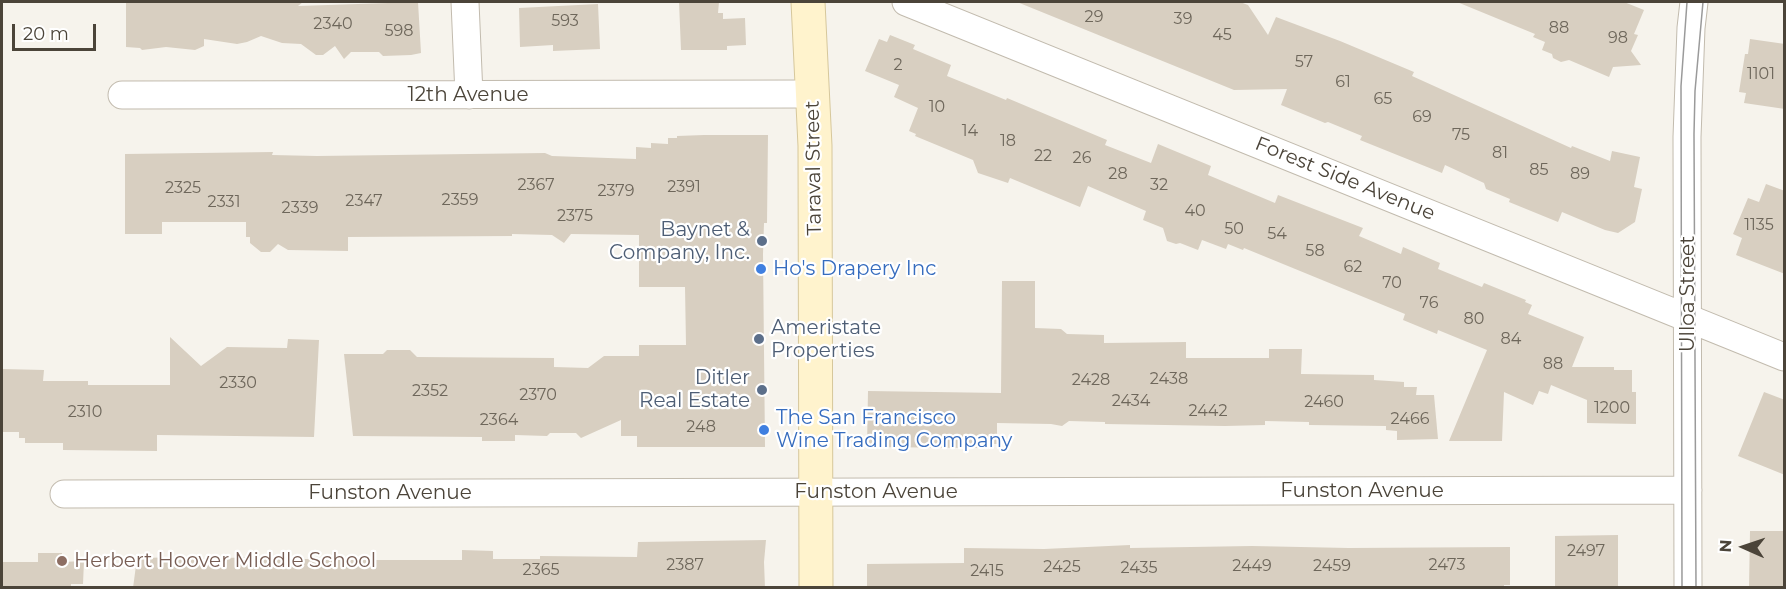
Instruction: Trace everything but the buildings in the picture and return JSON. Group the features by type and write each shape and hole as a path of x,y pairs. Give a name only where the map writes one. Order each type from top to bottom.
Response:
{"street":[{"path":"465,2 469,94"},
{"name":"Taraval Street","path":"808,2 816,225 816,588"},
{"name":"Forest Side Avenue","path":"906,2 1785,357"},
{"name":"Ulloa Street","path":"1688,588 1688,86 1694,2"},
{"name":"12th Avenue","path":"122,94 813,94"},
{"name":"Funston Avenue","path":"64,494 1688,490"}],"tram line":[{"path":"1682,588 1681,86 1687,2"},
{"path":"1696,588 1694,134 1695,91 1703,2"}],"place":[{"name":"Baynet & Company, Inc.","path":"762,241"},
{"name":"Ho's Drapery Inc","path":"761,269"},
{"name":"Ameristate Properties","path":"759,339"},
{"name":"Ditler Real Estate","path":"762,390"},
{"name":"The San Francisco Wine Trading Company","path":"764,430"},
{"name":"Herbert Hoover Middle School","path":"62,561"}]}
